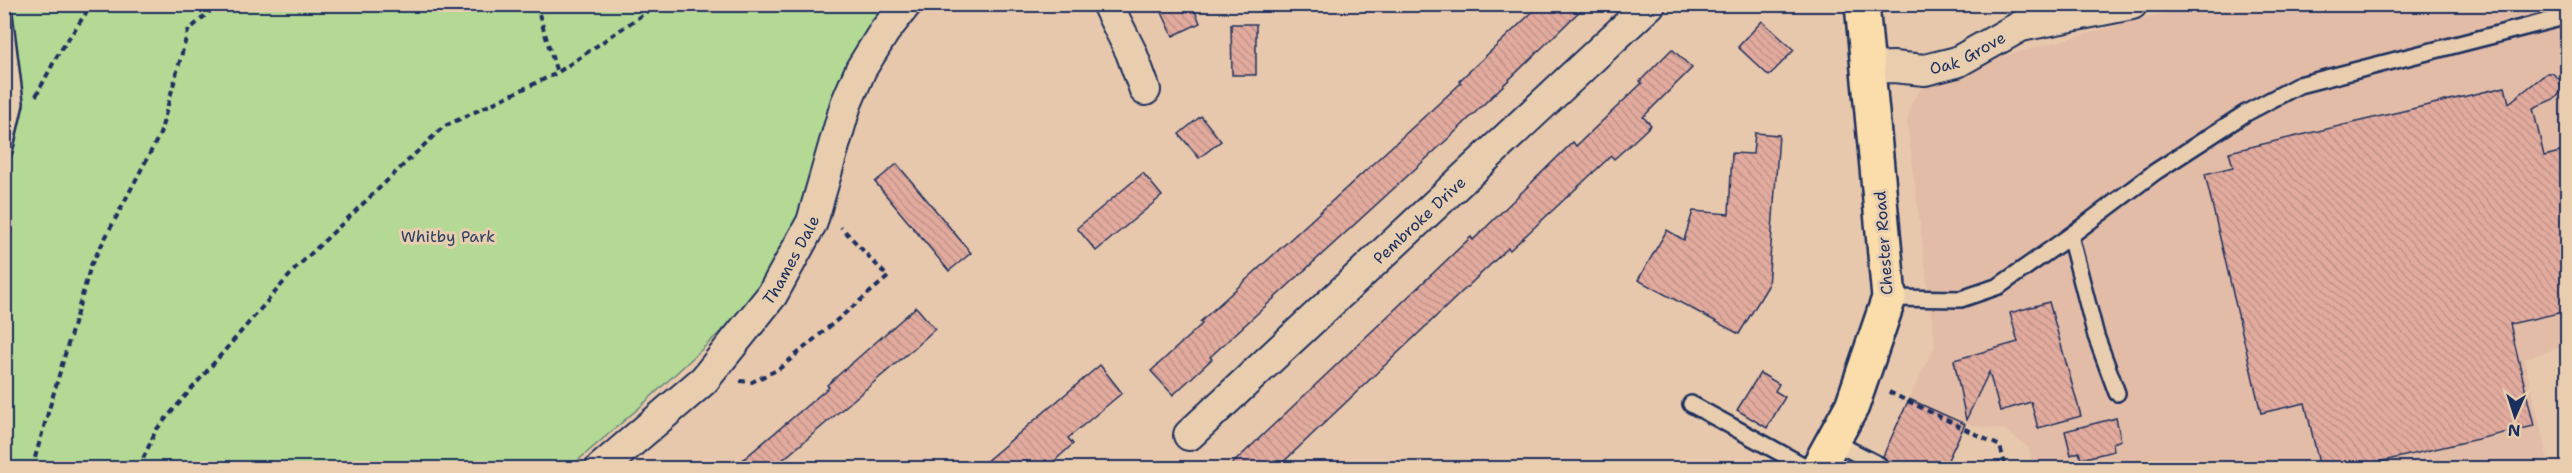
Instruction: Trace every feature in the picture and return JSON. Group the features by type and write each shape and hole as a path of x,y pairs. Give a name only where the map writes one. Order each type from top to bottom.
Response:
{"main road":[{"name":"Chester Road","path":"1825,455 1852,406 1889,298 1862,4"}],"street":[{"name":"Thames Dale","path":"601,468 704,380 772,295 812,222 846,104 861,69 884,32 906,4"},
{"path":"1107,4 1131,52 1144,90"},
{"name":"Pembroke Drive","path":"1189,435 1650,4"},
{"name":"Oak Grove","path":"1869,68 1893,67 1925,70 1957,62 2021,26 2132,4"}],"lane":[{"path":"4,15 15,103 4,151"},
{"path":"1889,298 1961,299 1999,286 2155,172 2246,113 2300,85 2568,16"},
{"path":"2070,236 2096,336 2117,393"},
{"path":"1691,404 1808,468"},
{"path":"1825,455 1879,465"}],"path":[{"path":"15,103 31,104 57,57 92,4"},
{"path":"32,468 92,265 160,134 188,31 218,4"},
{"path":"536,4 557,73"},
{"path":"139,468 156,430 296,268 443,127 557,73 658,4"},
{"path":"704,380 752,382 779,369 888,277 818,202"},
{"path":"1862,378 2000,446 2006,468"}],"shaded area":[{"path":"2196,5 2567,5 2567,346 2524,359 2550,468 2035,468 2028,447 2005,430 1965,424 1909,399 1935,346 1907,123 1911,103 1923,86 1946,79 1981,62"}],"green space":[{"name":"Whitby Park","path":"4,5 892,5 807,197 762,287 745,309 640,407 569,468 5,468"}],"building":[{"path":"1158,4 1192,4 1200,23 1173,36"},
{"path":"1541,4 1587,4 1451,136 1210,357 1212,359 1173,395 1151,371 1202,324 1200,322 1461,83 1459,81"},
{"path":"1762,21 1794,50 1769,76 1738,47"},
{"path":"1231,24 1256,24 1256,75 1232,75"},
{"path":"1672,49 1692,68 1643,117 1651,125 1633,142 1614,159 1611,156 1510,250 1508,248 1277,468 1228,468 1471,237 1473,240 1573,142 1576,146 1642,83 1640,81"},
{"path":"2547,73 2552,73 2560,80 2562,90 2556,98 2533,108 2544,156 2568,150 2568,311 2510,324 2534,426 2353,468 2320,468 2305,403 2261,413 2205,174 2233,167 2229,152 2505,87 2509,103"},
{"path":"1201,116 1221,141 1199,158 1179,134"},
{"path":"1755,133 1779,135 1768,286 1739,334 1638,280 1667,230 1684,240 1693,211 1729,214 1732,153 1753,154"},
{"path":"897,164 971,253 949,271 875,182"},
{"path":"1143,173 1162,196 1096,251 1077,228"},
{"path":"2049,302 2081,416 2038,428 2031,402 2000,411 1989,372 1966,420 1954,360 2018,342 2010,313"},
{"path":"916,307 935,329 913,349 773,468 733,468 829,387 827,385"},
{"path":"1100,365 1122,393 1068,438 1073,444 1050,465 1046,460 1037,468 978,468"},
{"path":"1760,373 1779,384 1775,391 1785,397 1767,428 1737,410"},
{"path":"1909,399 1965,424 1944,468 1888,468 1887,460 1883,456"},
{"path":"2116,418 2121,440 2113,443 2114,451 2081,459 2079,452 2071,455 2065,431"}]}
